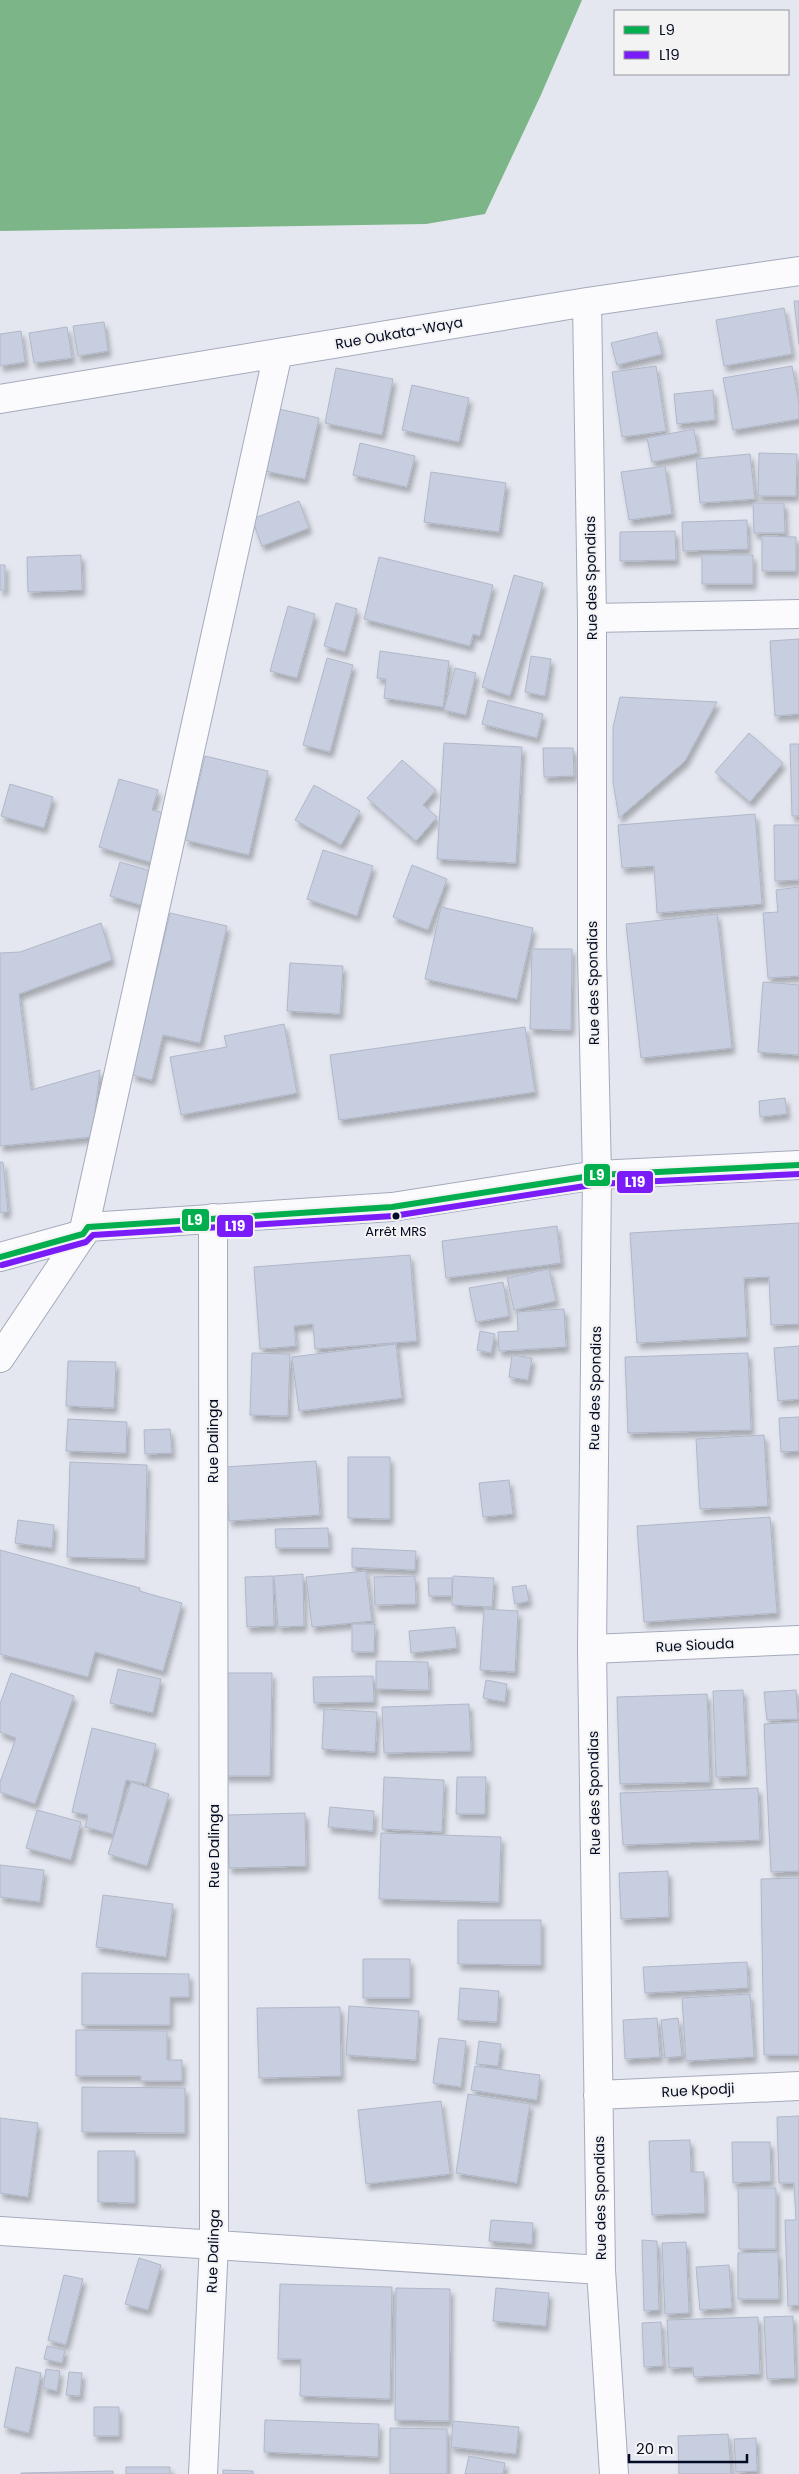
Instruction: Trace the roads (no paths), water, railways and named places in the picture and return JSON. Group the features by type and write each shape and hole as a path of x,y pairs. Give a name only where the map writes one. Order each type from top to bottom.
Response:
{"street":[{"name":"Rue Oukata-Waya","path":"0,399 587,302 799,271"},
{"name":"Rue des Spondias","path":"587,302 592,618 592,953 597,1176 592,1649 601,2270 614,2474"},
{"path":"83,1234 278,353"},
{"path":"592,618 799,614"},
{"path":"0,1358 88,1227 392,1207 597,1176 799,1165"},
{"name":"Rue Dalinga","path":"203,2474 214,2244 213,1218"},
{"path":"0,1257 83,1234"},
{"name":"Rue Siouda","path":"592,1649 799,1640"},
{"name":"Rue Kpodji","path":"598,2094 799,2086"},
{"path":"0,2231 601,2270"}],"place":[{"name":"Arrêt MRS","path":"396,1216"}]}
